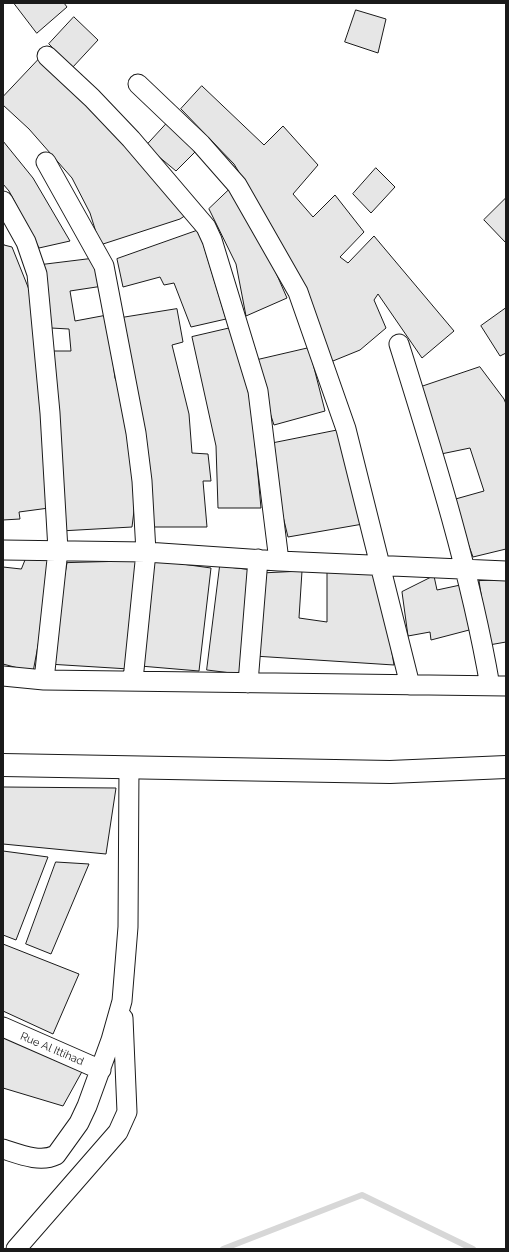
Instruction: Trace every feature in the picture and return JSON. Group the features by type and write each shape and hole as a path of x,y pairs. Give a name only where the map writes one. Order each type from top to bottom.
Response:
{"street":[{"path":"47,56 92,98 131,139 206,227 212,240 258,391 279,561"},
{"path":"138,84 201,144 237,185 298,292 346,429 410,685"},
{"path":"46,162 104,266 136,433 142,481 146,552 133,680"},
{"path":"3,200 26,242 37,274 50,413 58,550 44,680"},
{"path":"3,676 44,680 498,686 434,455 399,344"},
{"path":"3,550 146,552 279,561 380,564 506,571"},
{"path":"248,683 258,559"},
{"path":"3,765 390,772 506,767"},
{"path":"16,1249 118,1132 127,1112 122,1001 128,927 128,767"},
{"path":"3,1150 40,1159 50,1158 56,1155 79,1123 101,1070 122,1001"},
{"name":"Rue Al Ittihad","path":"3,1028 101,1070"}],"building":[{"path":"14,3 64,3 67,7 37,33"},
{"path":"356,10 386,19 378,53 345,42"},
{"path":"74,17 98,40 72,68 49,44"},
{"path":"40,58 96,109 186,215 180,219 100,245 90,213 72,178 29,129 3,105 3,97"},
{"path":"202,86 264,145 283,126 318,165 293,194 313,217 335,195 364,232 340,257 348,263 374,236 454,331 422,358 378,294 374,300 386,328 360,350 328,363 307,290 268,220 234,164 181,109"},
{"path":"169,121 199,148 176,171 146,146"},
{"path":"3,141 33,178 70,241 39,248 9,191 3,184"},
{"path":"376,168 395,187 371,213 353,194"},
{"path":"232,187 256,227 287,298 246,316 236,264 209,209"},
{"path":"506,198 506,243 484,220"},
{"path":"199,230 226,319 191,327 174,283 164,285 160,277 123,287 117,259"},
{"path":"3,242 4,245 12,247 34,302 46,410 49,508 19,512 20,519 3,520"},
{"path":"98,258 103,286 70,291 75,321 107,315 115,378 127,404 139,470 132,527 60,531 53,351 71,351 69,329 51,328 41,265"},
{"path":"506,308 506,353 500,356 481,326"},
{"path":"177,309 183,342 172,345 189,414 192,453 208,454 211,481 203,481 207,527 147,527 121,318"},
{"path":"235,327 252,410 261,508 218,508 216,446 192,337"},
{"path":"309,348 325,411 274,425 253,361"},
{"path":"480,367 504,399 506,404 506,549 473,557 452,500 484,491 470,448 441,454 418,388"},
{"path":"339,430 363,524 288,537 280,504 274,443"},
{"path":"27,556 54,561 33,672 3,664 3,567 21,569"},
{"path":"153,560 211,568 199,671 140,666"},
{"path":"142,561 129,669 48,664 67,563"},
{"path":"220,566 253,570 239,674 207,670"},
{"path":"378,568 394,665 254,656 261,573 302,571 299,618 327,622 327,572"},
{"path":"434,576 437,590 465,584 473,629 431,640 430,632 408,636 402,592"},
{"path":"506,580 506,642 489,645 479,581"},
{"path":"3,787 116,788 106,854 3,844"},
{"path":"3,851 48,857 16,940 3,935"},
{"path":"56,862 89,864 51,954 26,944"},
{"path":"3,944 79,974 53,1034 3,1011"},
{"path":"3,1034 84,1068 63,1106 3,1088"}],"waterway":[{"path":"223,1249 362,1195 473,1249"}]}
